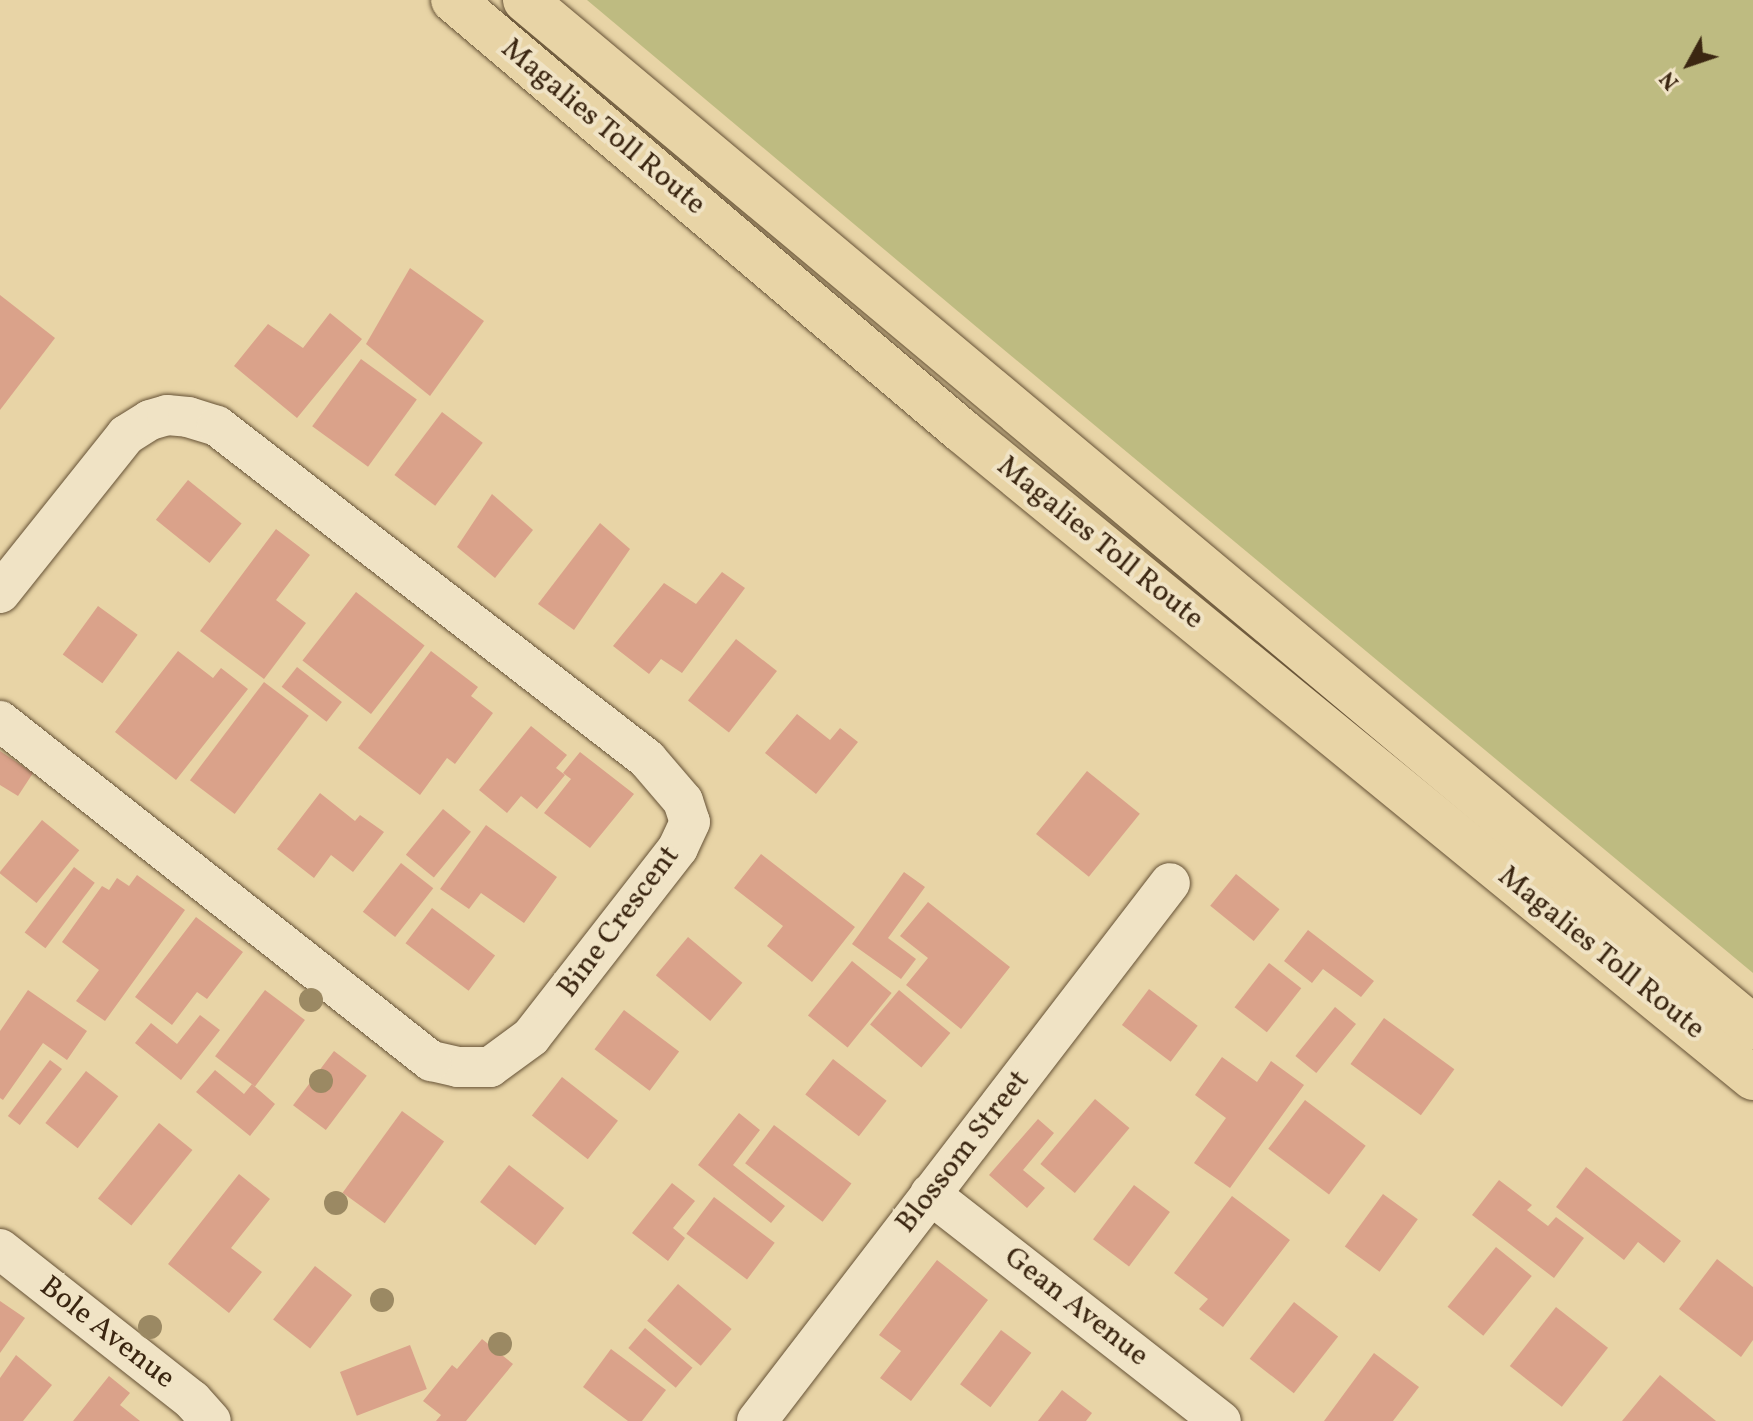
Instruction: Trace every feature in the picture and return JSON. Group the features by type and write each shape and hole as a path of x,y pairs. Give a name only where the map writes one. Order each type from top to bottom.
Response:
{"highway":[{"name":"Magalies Toll Route","path":"453,0 962,431 1753,1078"},
{"name":"Magalies Toll Route","path":"525,0 1753,1027"}],"street":[{"name":"Bine Crescent","path":"0,593 126,435 150,420 167,415 188,417 217,426 647,759 683,801 690,822 678,848 531,1037 490,1067 458,1067 431,1061 0,721"},
{"name":"Blossom Street","path":"757,1421 1170,883"},
{"name":"Gean Avenue","path":"930,1194 1221,1421"},
{"name":"Bole Avenue","path":"0,1249 192,1400 211,1421"}],"shaded area":[{"path":"587,0 1753,0 1753,973 985,334"}],"building":[{"path":"410,268 484,321 430,396 366,344"},
{"path":"0,295 55,338 0,410"},
{"path":"330,313 362,339 297,418 234,366 268,324 303,348"},
{"path":"361,359 417,400 368,467 312,426"},
{"path":"442,412 483,443 435,506 394,475"},
{"path":"188,480 242,523 210,563 156,520"},
{"path":"492,494 533,530 495,578 457,547"},
{"path":"600,523 630,549 574,630 538,604"},
{"path":"276,529 310,555 276,600 306,623 264,679 200,631"},
{"path":"722,572 745,588 682,673 661,659 649,674 613,646 664,583 696,604"},
{"path":"356,592 425,646 371,714 302,661"},
{"path":"98,606 138,635 102,683 63,655"},
{"path":"736,639 777,671 729,732 688,700"},
{"path":"178,651 213,678 221,668 248,689 176,780 115,732"},
{"path":"431,651 478,687 471,696 493,713 455,764 447,758 420,795 358,748"},
{"path":"297,667 342,702 327,722 282,687"},
{"path":"264,682 309,716 235,814 190,780"},
{"path":"797,714 830,740 840,728 858,742 816,794 765,753"},
{"path":"531,726 567,755 556,768 565,775 537,809 521,796 507,813 479,790"},
{"path":"0,751 33,773 18,796 0,785"},
{"path":"580,752 634,794 590,848 544,813 571,779 563,773"},
{"path":"1087,771 1140,814 1089,877 1036,834"},
{"path":"320,793 355,821 360,815 384,832 353,872 331,855 314,878 277,849"},
{"path":"443,809 471,832 434,878 406,855"},
{"path":"42,820 79,850 37,903 0,872"},
{"path":"486,825 557,877 524,923 481,893 469,909 440,889"},
{"path":"761,854 855,927 812,982 767,946 783,926 734,888"},
{"path":"401,863 433,888 395,937 363,912"},
{"path":"74,867 95,883 45,948 25,932"},
{"path":"904,872 925,887 888,938 916,959 901,979 852,944"},
{"path":"1236,874 1280,909 1254,941 1210,906"},
{"path":"137,875 185,910 105,1021 76,1001 99,970 62,942 102,886 109,890 117,878 129,886"},
{"path":"928,902 1010,967 961,1029 906,985 928,958 900,936"},
{"path":"432,908 495,956 469,991 406,943"},
{"path":"196,917 243,952 207,999 197,992 172,1025 135,997"},
{"path":"1308,930 1374,981 1361,997 1323,969 1312,983 1284,961"},
{"path":"688,937 742,983 710,1021 656,975"},
{"path":"852,961 892,993 848,1047 808,1015"},
{"path":"1269,963 1301,988 1267,1032 1235,1007"},
{"path":"1149,989 1198,1026 1171,1062 1122,1025"},
{"path":"28,990 87,1031 67,1060 43,1043 3,1100 0,1098 0,1031"},
{"path":"265,990 305,1020 255,1086 215,1056"},
{"path":"899,990 950,1033 921,1068 870,1024"},
{"path":"1335,1007 1356,1024 1316,1073 1295,1056"},
{"path":"624,1010 679,1052 650,1091 595,1049"},
{"path":"200,1015 220,1030 181,1080 135,1043 151,1023 177,1044"},
{"path":"1384,1018 1454,1069 1421,1115 1350,1064"},
{"path":"334,1051 367,1076 326,1130 293,1105"},
{"path":"1222,1057 1257,1082 1271,1061 1304,1085 1230,1188 1194,1163 1226,1118 1195,1095"},
{"path":"833,1059 887,1101 859,1136 805,1094"},
{"path":"50,1060 62,1069 20,1125 8,1116"},
{"path":"215,1070 244,1094 252,1084 275,1104 250,1136 196,1092"},
{"path":"86,1071 118,1096 78,1148 45,1123"},
{"path":"562,1077 618,1121 588,1159 532,1116"},
{"path":"1095,1099 1129,1128 1075,1193 1040,1164"},
{"path":"1305,1100 1366,1146 1329,1194 1268,1149"},
{"path":"402,1111 444,1142 385,1223 343,1193"},
{"path":"739,1113 760,1130 733,1165 785,1206 771,1223 698,1165"},
{"path":"1038,1119 1054,1133 1023,1170 1045,1188 1027,1208 989,1175"},
{"path":"159,1123 192,1150 131,1225 98,1198"},
{"path":"774,1125 851,1183 823,1222 745,1163"},
{"path":"509,1165 564,1208 535,1245 480,1202"},
{"path":"1586,1167 1681,1241 1664,1263 1638,1242 1624,1260 1556,1207"},
{"path":"239,1174 270,1199 231,1248 262,1272 229,1313 168,1264"},
{"path":"1499,1180 1532,1205 1527,1210 1548,1226 1556,1217 1584,1238 1554,1278 1472,1215"},
{"path":"672,1183 695,1201 673,1228 685,1238 668,1261 632,1233"},
{"path":"1134,1185 1170,1212 1129,1266 1093,1239"},
{"path":"1383,1194 1418,1219 1380,1272 1345,1247"},
{"path":"1232,1196 1290,1240 1223,1327 1199,1309 1208,1299 1174,1273"},
{"path":"714,1197 775,1243 747,1279 686,1234"},
{"path":"1496,1247 1532,1276 1483,1336 1448,1307"},
{"path":"1717,1259 1753,1287 1753,1340 1741,1357 1679,1309"},
{"path":"937,1260 988,1300 911,1401 880,1378 901,1351 879,1335"},
{"path":"315,1266 352,1295 310,1349 273,1320"},
{"path":"678,1284 732,1329 701,1366 647,1321"},
{"path":"0,1301 25,1318 0,1353"},
{"path":"1294,1302 1338,1336 1294,1393 1250,1359"},
{"path":"1556,1307 1608,1348 1562,1407 1510,1366"},
{"path":"645,1328 692,1368 676,1388 628,1348"},
{"path":"1001,1330 1031,1353 990,1407 960,1384"},
{"path":"482,1339 513,1364 466,1421 436,1421 441,1415 423,1401 452,1365 457,1369"},
{"path":"410,1345 427,1389 357,1416 340,1372"},
{"path":"611,1349 666,1390 642,1421 628,1421 583,1387"},
{"path":"1374,1353 1419,1387 1393,1421 1324,1421"},
{"path":"16,1355 52,1385 23,1421 0,1421 0,1378"},
{"path":"1660,1375 1716,1421 1622,1421"},
{"path":"109,1376 130,1393 120,1405 140,1421 73,1421"},
{"path":"1062,1390 1092,1413 1086,1421 1038,1421"}]}
